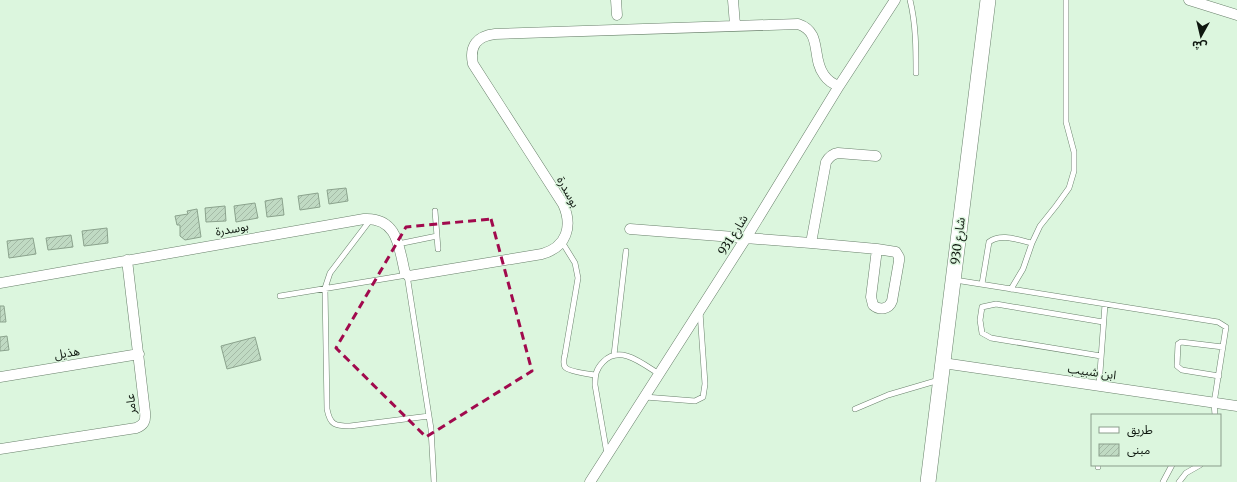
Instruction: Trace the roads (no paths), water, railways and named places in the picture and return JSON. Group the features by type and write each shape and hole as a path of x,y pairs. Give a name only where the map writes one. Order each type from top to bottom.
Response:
{"street":[{"path":"616,0 617,15"},
{"path":"733,0 735,25"},
{"name":"شارع 931","path":"590,482 746,238 839,86 895,0"},
{"name":"شارع 930","path":"928,482 988,0"},
{"path":"1189,0 1237,15"},
{"name":"بوسدرة","path":"562,242 568,225 567,213 563,204 473,64 472,52 475,44 485,35 735,25 798,24 807,28 813,36 820,69 823,74 832,83 839,86"},
{"path":"811,243 828,158 838,153 876,156"},
{"path":"372,218 387,225 394,234 405,273 407,275 542,254 553,250 562,242"},
{"name":"بوسدرة","path":"0,283 372,218"},
{"path":"630,229 811,243 877,249 896,252 899,257 891,304 880,309 873,305 871,297 877,249"},
{"name":"عامر","path":"0,449 136,428 142,425 146,418 127,260"},
{"name":"هذيل","path":"0,377 139,354"},
{"name":"ابن شبيب","path":"943,363 1237,406"}],"lane":[{"path":"910,0 915,27 916,73"},
{"path":"1011,289 1023,269 1040,226 1068,188 1074,171 1074,152 1066,122 1066,0"},
{"path":"435,211 438,249"},
{"path":"372,218 330,273 325,288 327,409 329,418 333,424 350,426 429,416"},
{"path":"398,244 437,236"},
{"path":"982,284 989,242 993,238 1004,237 1032,243"},
{"path":"562,242 575,263 578,278 564,366 571,371 595,375"},
{"path":"614,355 626,252"},
{"path":"280,296 407,275 429,416 434,482"},
{"path":"953,279 1218,322 1226,327 1214,403 1215,414"},
{"path":"1101,356 992,338 982,333 980,320 982,308 996,304 1103,322"},
{"path":"1099,386 1105,304"},
{"path":"644,397 695,401 703,397 704,384 700,310"},
{"path":"1219,376 1182,370 1177,366 1178,344 1181,342 1223,347"},
{"path":"607,455 595,385 595,375 599,366 606,359 614,355 624,354 634,358 659,374"},
{"path":"855,409 888,395 941,379"},
{"path":"1163,482 1171,466"},
{"path":"1178,482 1186,473 1198,466"}]}
